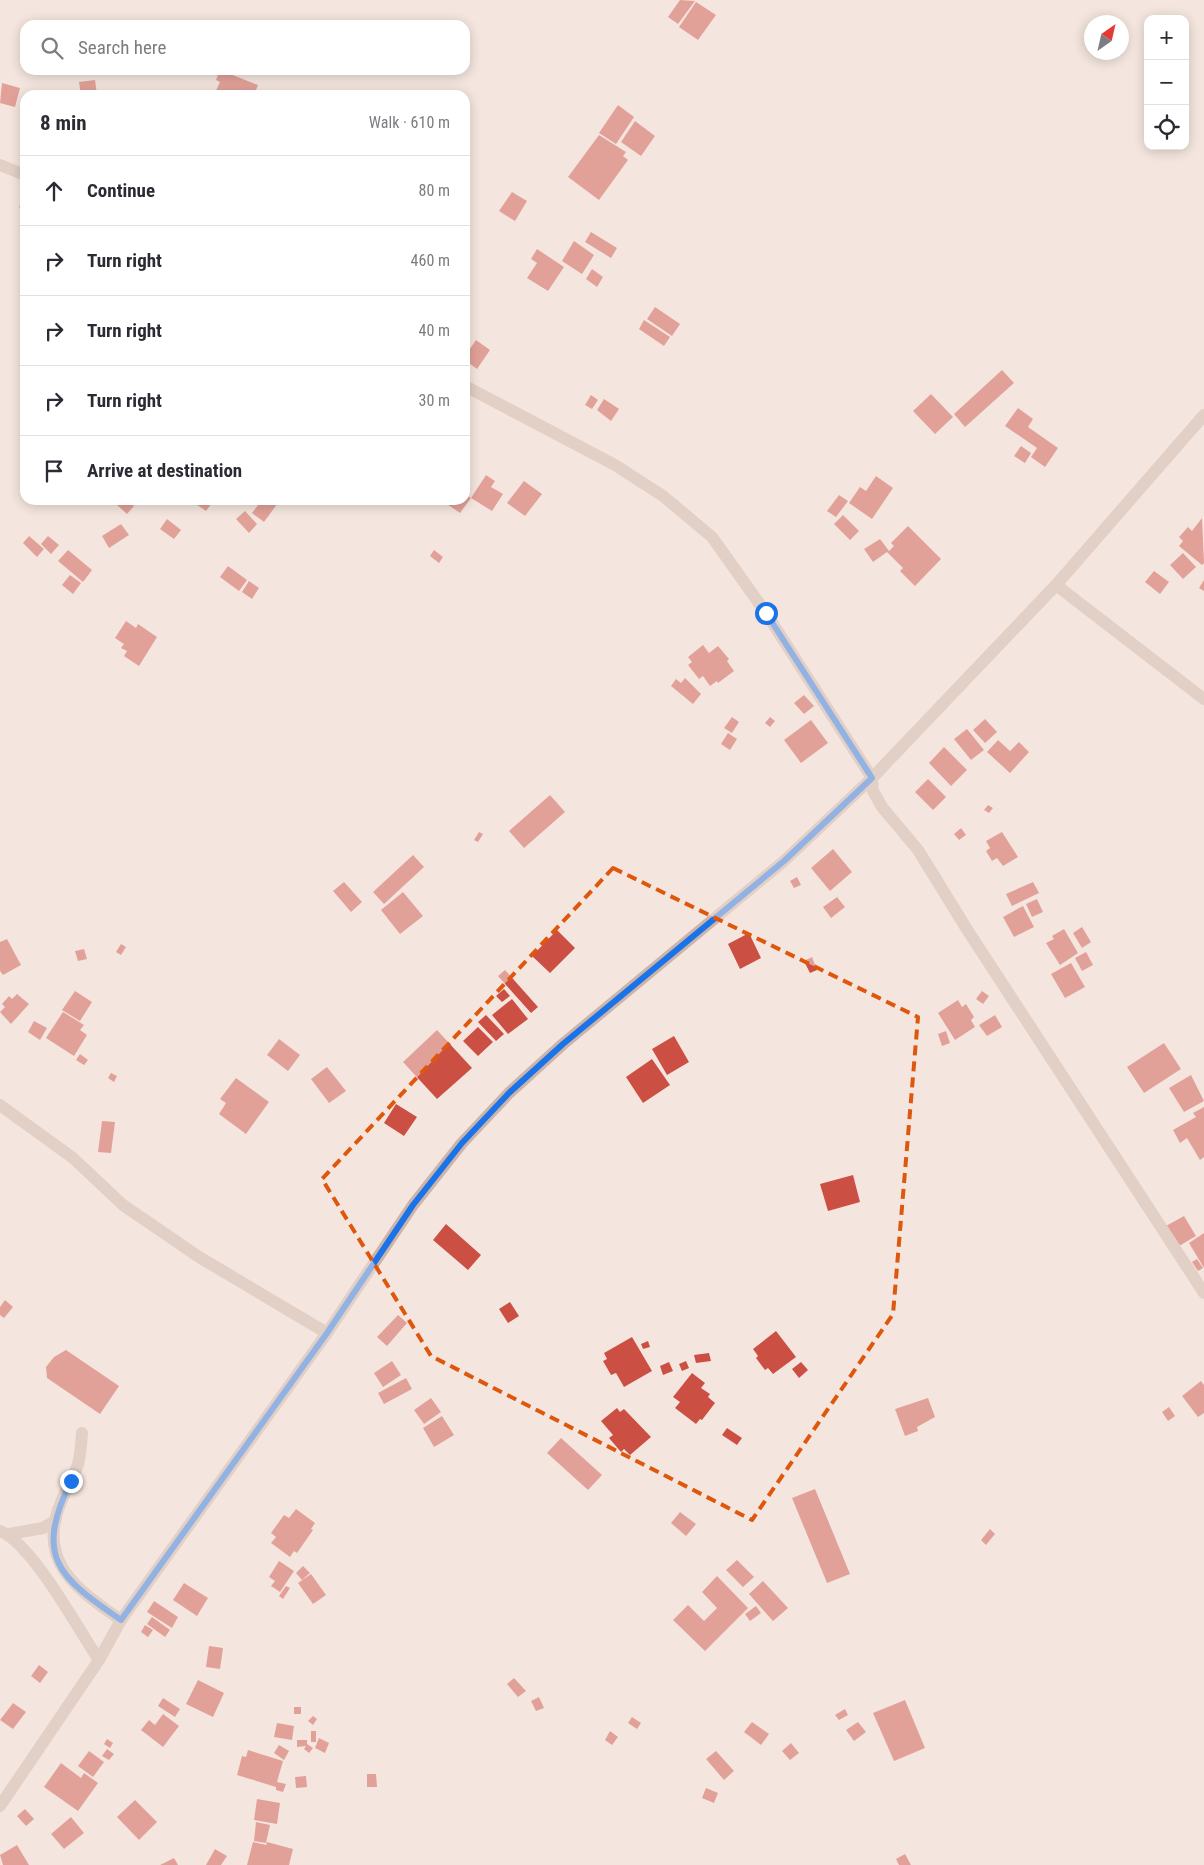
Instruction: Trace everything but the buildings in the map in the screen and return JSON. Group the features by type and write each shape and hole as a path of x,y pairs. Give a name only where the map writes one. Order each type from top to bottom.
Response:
{"street":[{"path":"0,164 20,173"},
{"path":"470,389 615,465 670,501 712,537 766,613 872,778 873,791 882,807 918,850 968,931 1204,1293"},
{"path":"0,1806 99,1660 121,1620 327,1333 413,1205 462,1143 509,1093 606,1007 680,949 784,861 872,778 1056,585 1204,415"},
{"path":"1056,585 1204,699"},
{"path":"0,1105 73,1158 123,1205 199,1257 327,1333"},
{"path":"82,1433 78,1462 55,1521 52,1537 54,1555 62,1570 95,1602 121,1620"},
{"path":"4,1532 43,1528 55,1521"},
{"path":"4,1532 28,1552 99,1660"}],"highlighted area":[{"path":"613,868 918,1017 893,1314 752,1520 431,1356 322,1179"}],"route":[{"path":"71,1481 60,1503 55,1521 52,1537 54,1555 62,1570 75,1584 95,1602 121,1620 327,1333 413,1205 462,1143 509,1093 563,1044 784,861 872,778 766,613"}]}
